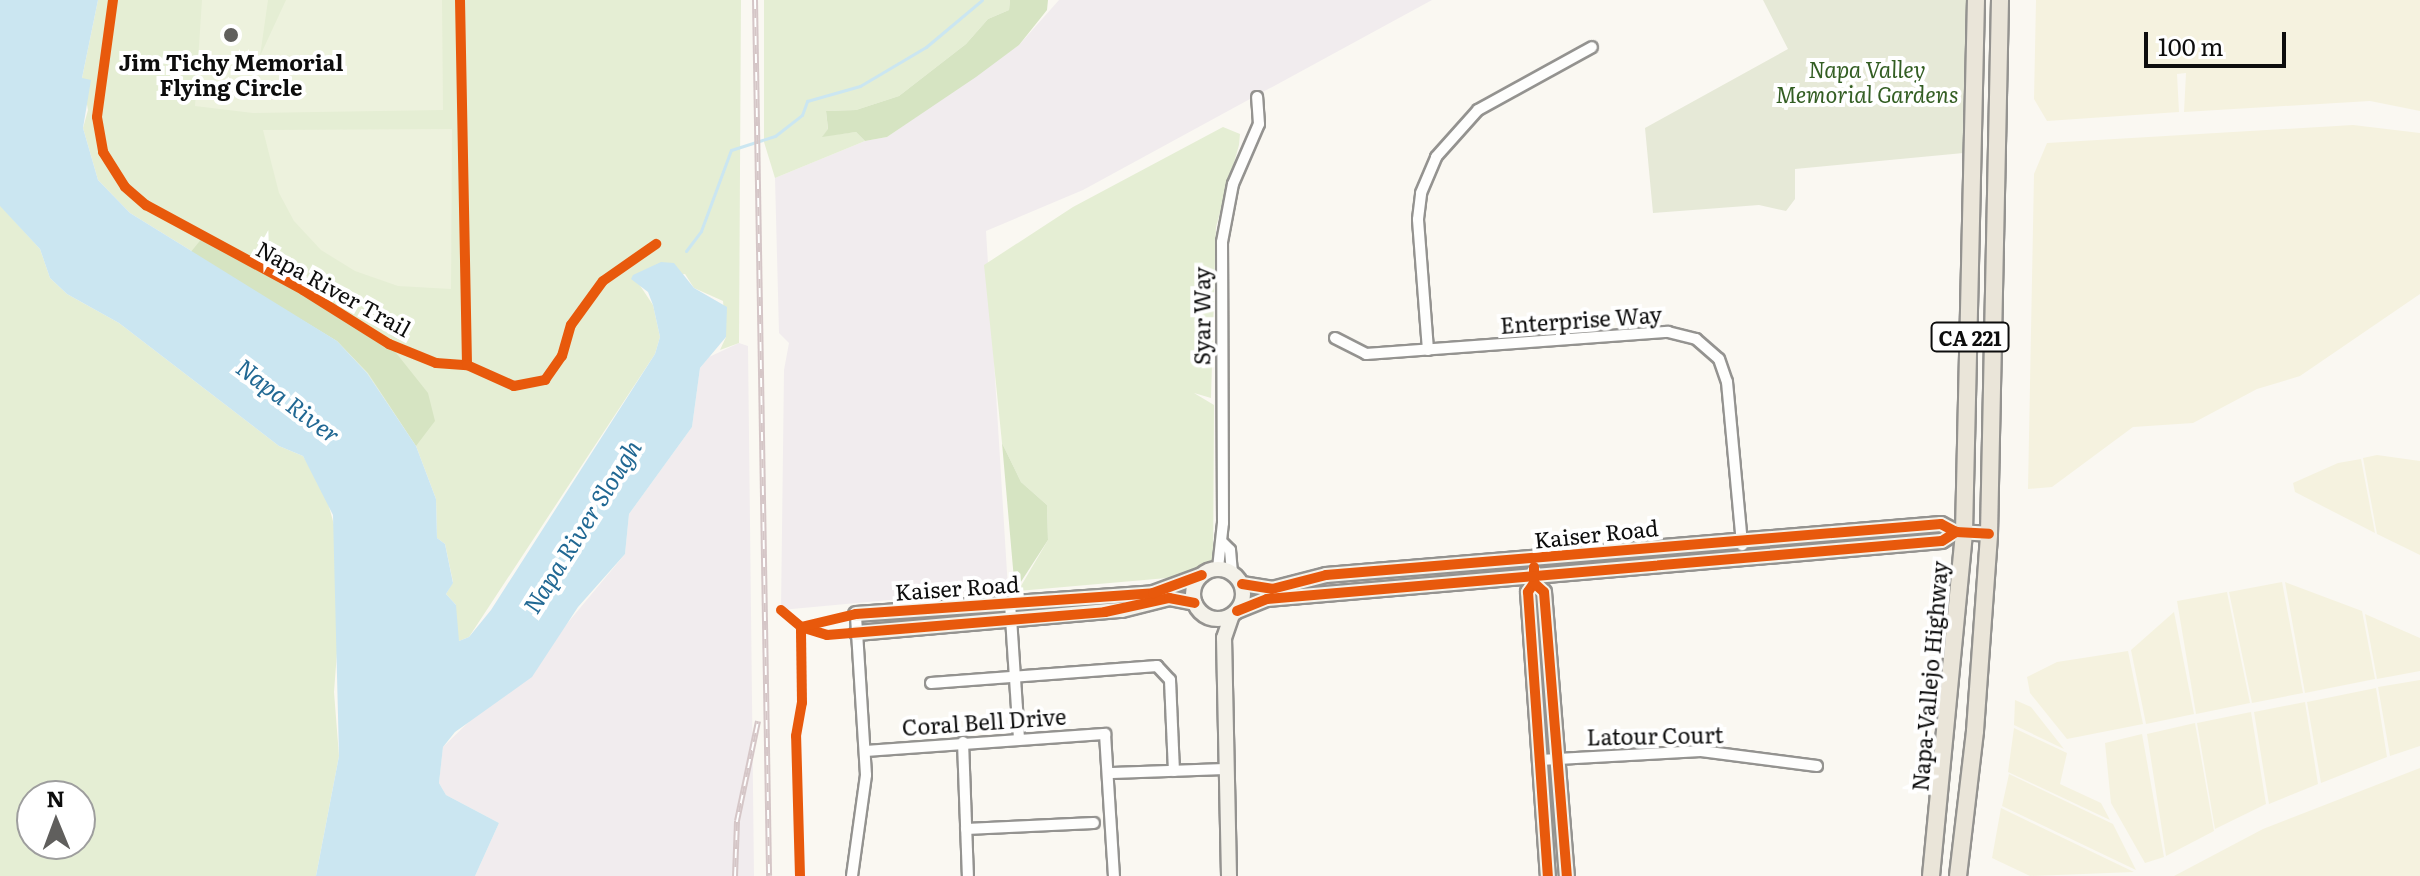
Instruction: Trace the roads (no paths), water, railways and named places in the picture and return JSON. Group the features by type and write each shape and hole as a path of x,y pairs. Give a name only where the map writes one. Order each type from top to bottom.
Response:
{"main road":[{"name":"Napa-Vallejo Highway","path":"1931,876 1960,532 1976,0"},
{"name":"CA 221","path":"1958,876 1975,731 1989,534 2000,0"}],"street":[{"path":"1428,350 1418,219 1421,193 1436,157 1478,110 1592,47"},
{"name":"Syar Way","path":"1230,575 1217,552 1223,543 1222,242 1233,184 1259,124 1257,97"},
{"path":"1974,141 1997,140"},
{"name":"Enterprise Way","path":"1335,338 1366,354 1668,332 1696,339 1719,359 1727,382 1743,559"},
{"name":"Kaiser Road","path":"1230,575 1272,589 1326,575 1533,559 1741,538 1941,524 1960,532 1989,534"},
{"name":"Kaiser Road","path":"1234,613 1267,599 1534,580 1942,541 1960,532"},
{"path":"1533,559 1534,580 1528,592 1548,876"},
{"path":"1226,680 1198,608 1194,586 1202,575 1230,575 1243,598 1224,638 1226,680 1229,876"},
{"name":"Kaiser Road","path":"856,614 1153,593 1202,575"},
{"path":"1534,580 1544,592 1567,876"},
{"name":"Kaiser Road","path":"857,633 1122,610 1169,598 1198,608"},
{"path":"1010,603 1019,738"},
{"path":"1198,608 1217,619 1234,613"},
{"path":"852,876 864,812 867,751 856,614"},
{"path":"931,683 1157,666 1170,680 1174,771"},
{"name":"Coral Bell Drive","path":"867,751 1105,734 1110,773"},
{"path":"963,742 968,876"},
{"name":"Latour Court","path":"1540,760 1701,751 1817,766"},
{"path":"1114,876 1110,773 1227,769"},
{"path":"966,829 1094,823"}],"water":[{"path":"0,0 98,0 82,78 91,80 83,128 98,180 130,213 337,341 367,373 416,446 436,499 437,538 445,544 453,583 446,594 456,605 459,641 469,637 491,610 655,354 660,337 653,305 648,292 631,279 633,275 661,262 674,263 694,288 727,307 726,337 700,368 692,427 629,514 625,554 578,607 532,677 455,732 443,747 439,783 446,795 499,823 475,876 316,876 339,756 333,515 303,456 279,446 119,323 67,294 50,278 40,249 0,206"}],"waterway":[{"path":"686,251 701,231 731,150 775,136 802,115 807,101 860,86 926,47 982,0"}],"railway":[{"path":"755,0 769,876"},
{"path":"735,876 737,821 758,721"}],"place":[{"name":"Jim Tichy Memorial Flying Circle","path":"231,35"}],"park label":[{"name":"Napa Valley Memorial Gardens","path":"1867,80"}],"water label":[{"name":"Napa River","path":"289,400"},
{"name":"Napa River Slough","path":"581,526"}]}
